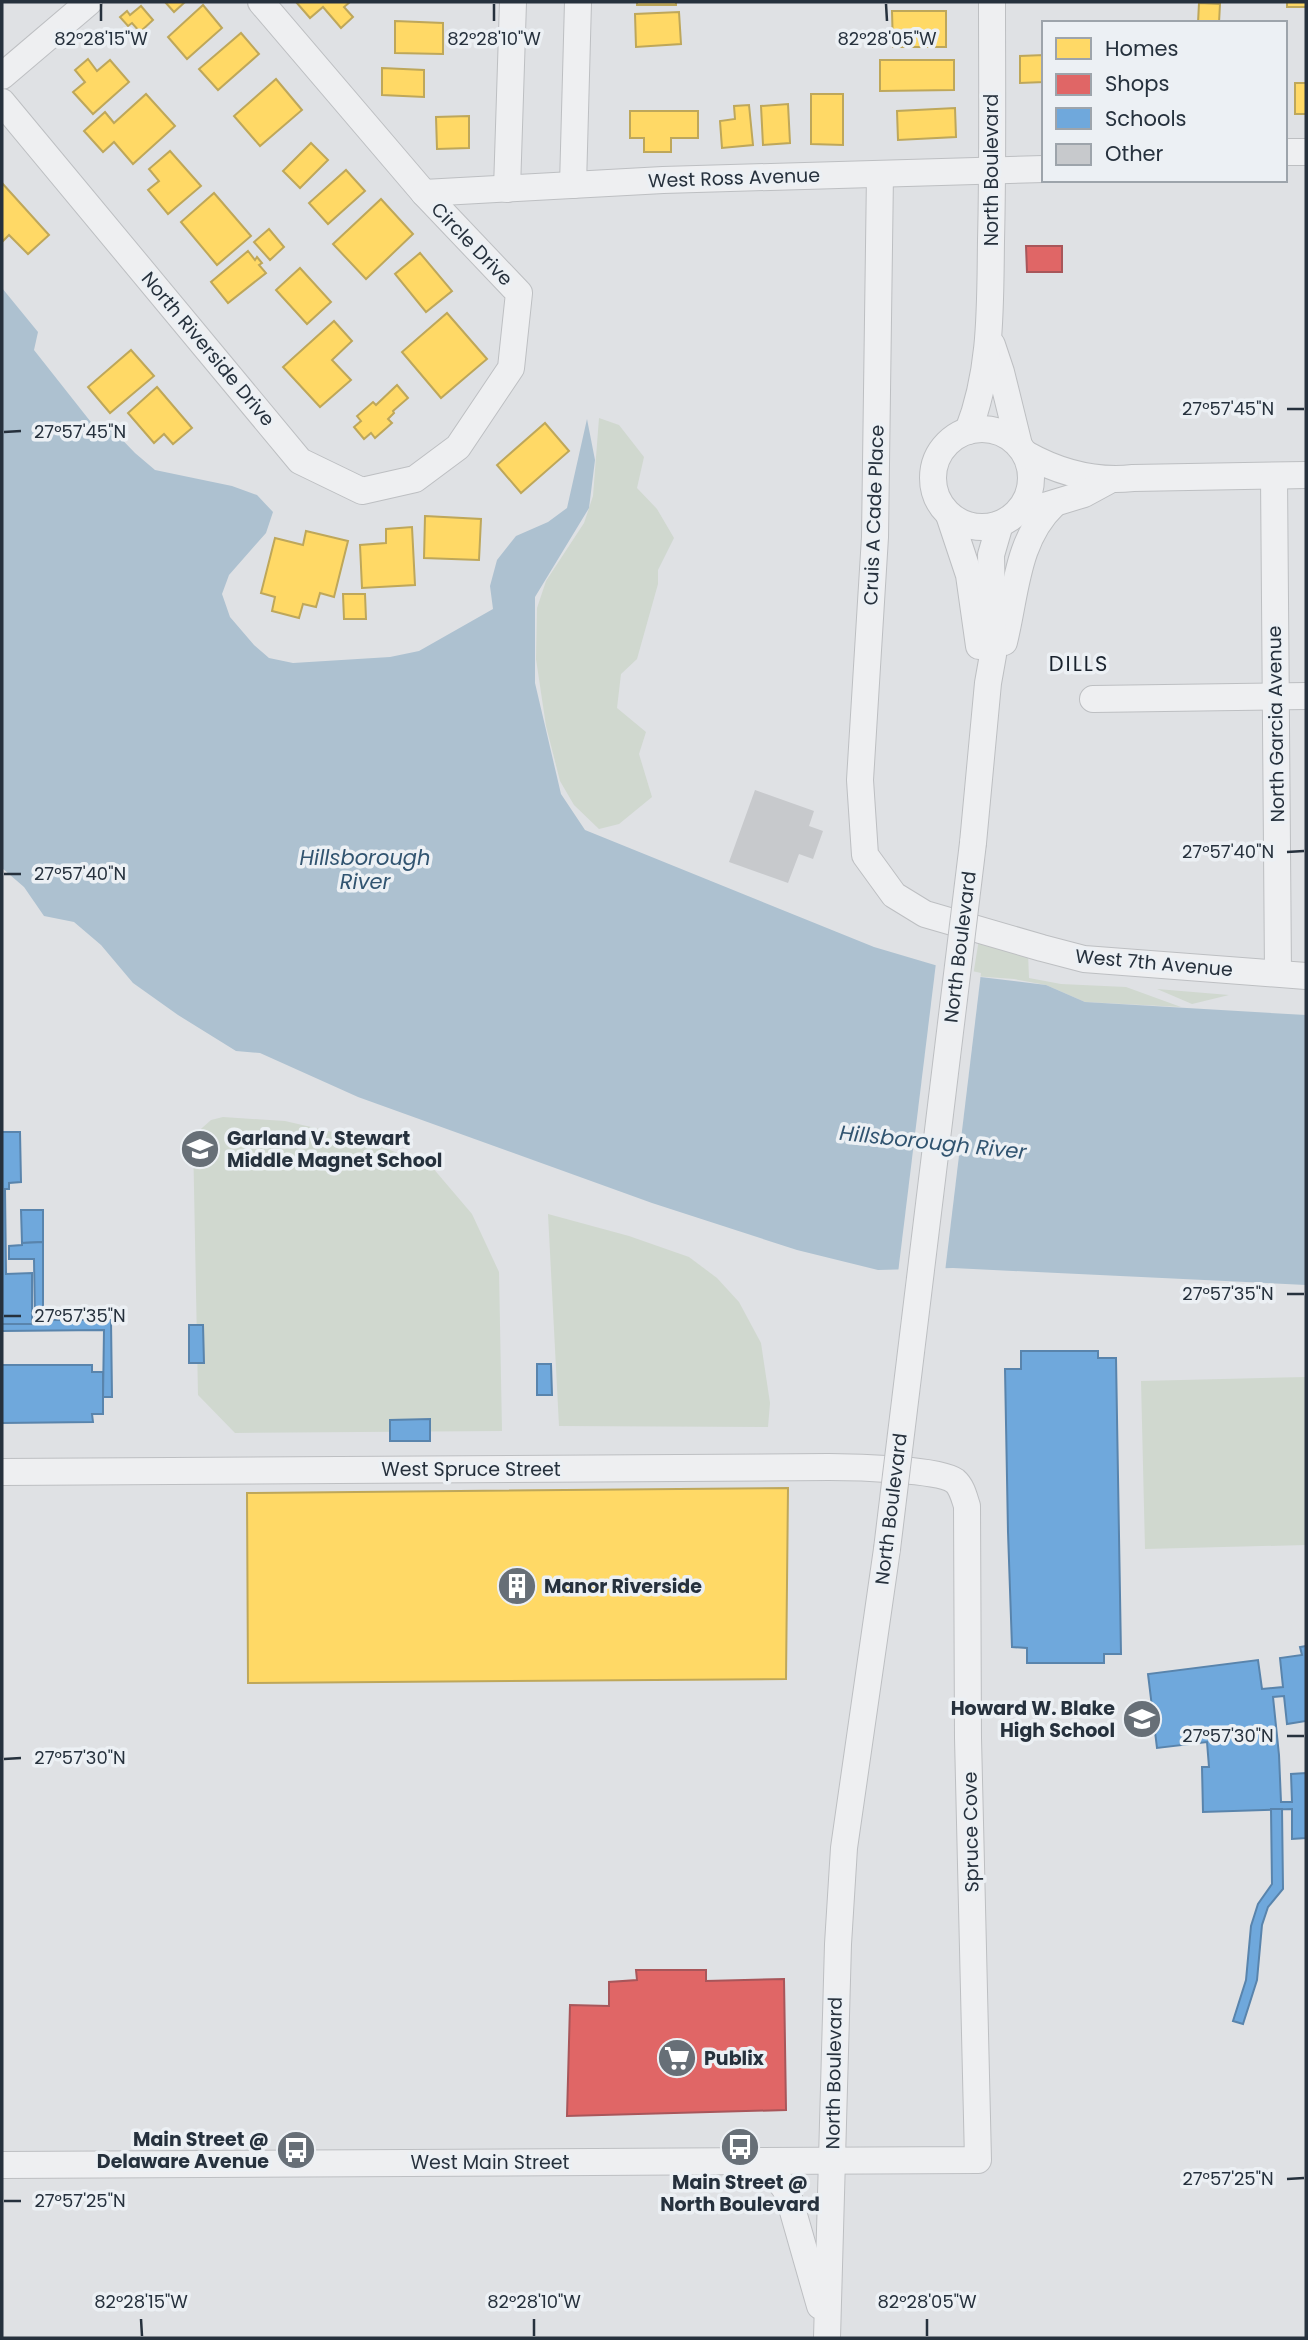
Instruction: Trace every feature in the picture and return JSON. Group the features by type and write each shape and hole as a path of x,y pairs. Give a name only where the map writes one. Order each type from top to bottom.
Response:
{"street":[{"path":"2,76 89,2"},
{"name":"Circle Drive","path":"261,2 424,193 519,293 511,368 458,447"},
{"path":"507,189 513,2"},
{"path":"573,185 578,2"},
{"name":"North Boulevard","path":"968,430 979,400 989,338 992,2"},
{"name":"North Riverside Drive","path":"2,102 300,461 362,491 415,479 458,447"},
{"path":"1287,152 1306,152"},
{"name":"West Ross Avenue","path":"424,193 663,180 1042,169"},
{"name":"Cruis A Cade Place","path":"865,855 860,780 875,537 880,174"},
{"name":"North Boulevard","path":"989,338 1022,449"},
{"path":"1108,481 1084,494 1006,521 987,527 973,527 949,515 940,504 932,475 943,447 954,437 968,430 990,429 1010,438 1046,465 1108,481 1133,478 1306,475"},
{"path":"1006,521 1022,508 1029,494 1032,479 1022,449"},
{"name":"North Garcia Avenue","path":"1274,475 1278,974"},
{"path":"988,683 1002,649 1016,579 1029,540 1041,517 1054,504"},
{"name":"North Boulevard","path":"949,515 968,575 981,661 988,683"},
{"name":"North Boulevard","path":"827,2334 838,1944 844,1848 887,1549 973,844 993,655 991,555 1006,521"},
{"path":"1093,699 1306,696"},
{"name":"West 7th Avenue","path":"865,855 894,894 925,914 1029,944 1084,959 1306,976"},
{"name":"West Spruce Street","path":"2,1472 830,1467 888,1468 940,1476"},
{"name":"Spruce Cove","path":"940,1476 954,1480 963,1492 967,1506 968,1738 978,2161"},
{"path":"745,2161 764,2168 780,2179 788,2194 827,2334"},
{"name":"West Main Street","path":"2,2165 978,2161"}],"shaded area":[{"path":"599,418 619,425 644,457 637,488 657,509 674,538 658,570 658,584 637,659 621,674 617,708 646,732 639,754 652,797 619,824 599,829 574,805 560,781 546,726 536,659 537,608 546,581 584,523 593,496"},
{"path":"979,939 1028,953 1029,978 1061,984 1126,987 1181,1007 1085,1002 1046,985 973,976"},
{"path":"1157,989 1229,995 1192,1004"},
{"path":"223,1117 285,1121 363,1139 432,1167 472,1214 499,1272 502,1431 235,1433 198,1395 193,1136 211,1120"},
{"path":"548,1214 629,1236 689,1257 717,1278 739,1302 761,1343 770,1403 768,1427 559,1426"},
{"path":"1306,1377 1306,1545 1145,1549 1141,1381"}],"water":[{"name":"Hillsborough River","path":"2,288 38,332 34,350 94,426 108,425 155,470 232,486 257,495 273,512 266,533 229,575 222,594 230,617 269,658 293,663 390,657 419,651 493,609 490,586 497,560 516,536 548,522 567,508 587,419 595,460 589,508 535,597 535,683 561,794 585,830 874,947 972,976 1046,985 1085,1002 1306,1015 1306,1285 953,1268 878,1270 797,1250 652,1203 358,1097 260,1053 236,1051 133,983 101,945 74,922 44,916 24,887 2,868"}],"pier":[{"path":"936,963 981,973 945,1272 898,1273"}],"building: Homes":[{"path":"165,2 185,2 174,12"},
{"path":"296,2 350,2 344,7 353,17 341,28 323,7 310,18"},
{"path":"637,2 676,2 676,5 637,5"},
{"path":"1287,2 1306,2 1306,7 1287,7"},
{"path":"1199,3 1220,4 1219,21 1198,21"},
{"path":"203,5 222,28 187,59 168,37"},
{"path":"141,6 153,20 140,32 132,23 128,26 120,17 127,11 130,15"},
{"path":"892,11 946,11 946,47 893,47"},
{"path":"679,12 681,44 636,47 635,14"},
{"path":"395,21 443,23 443,54 395,53"},
{"path":"241,33 259,54 218,90 199,69"},
{"path":"1042,55 1042,82 1020,83 1020,56"},
{"path":"88,59 97,71 110,60 129,82 93,114 73,92 85,82 75,70"},
{"path":"880,60 954,60 954,90 880,91"},
{"path":"382,68 424,70 424,97 382,95"},
{"path":"276,79 302,110 260,146 234,116"},
{"path":"1295,83 1306,83 1306,114 1295,114"},
{"path":"146,94 175,126 133,164 114,142 103,152 84,131 105,112 114,123"},
{"path":"811,94 843,94 843,145 811,144"},
{"path":"788,104 790,143 763,145 761,106"},
{"path":"749,105 753,145 722,148 720,121 735,119 734,106"},
{"path":"955,108 956,137 898,140 897,111"},
{"path":"630,111 698,111 698,138 671,138 671,152 644,152 644,138 630,138"},
{"path":"469,116 469,148 437,149 436,117"},
{"path":"311,143 328,160 300,188 283,171"},
{"path":"170,151 201,186 168,214 148,190 159,181 149,169"},
{"path":"346,170 365,191 328,224 309,203"},
{"path":"2,183 49,235 28,254 9,235 2,242"},
{"path":"214,193 251,236 217,265 181,222"},
{"path":"381,199 413,234 366,279 333,244"},
{"path":"269,229 284,247 270,260 254,242"},
{"path":"248,251 255,260 257,257 262,263 259,265 266,273 228,303 211,282"},
{"path":"420,253 452,291 426,312 395,274"},
{"path":"300,268 331,302 307,324 276,290"},
{"path":"447,313 487,359 441,398 402,352"},
{"path":"334,321 352,341 332,360 351,380 320,407 283,367"},
{"path":"131,350 154,376 110,413 88,387"},
{"path":"397,385 408,398 393,411 388,419 392,423 375,438 371,433 364,439 354,427 361,421 357,416 373,402 376,405"},
{"path":"157,387 192,428 173,444 164,434 154,443 128,413"},
{"path":"545,423 569,451 521,493 497,465"},
{"path":"425,516 481,519 479,560 424,558"},
{"path":"412,527 415,585 362,588 360,545 386,543 386,529"},
{"path":"306,531 348,541 334,597 320,593 316,607 303,604 299,618 272,611 275,597 261,593 275,538 303,545"},
{"path":"343,594 365,594 366,619 344,619"},
{"name":"Manor Riverside","path":"788,1488 786,1679 248,1683 247,1493"}],"building: Shops":[{"path":"1026,246 1062,246 1062,272 1027,272"},
{"name":"Publix","path":"636,1970 706,1970 706,1981 784,1979 786,2110 567,2116 570,2005 609,2006 609,1982 637,1980"}],"building: Schools":[{"path":"2,1132 20,1132 21,1182 9,1183 9,1189 5,1189 6,1274 32,1273 32,1324 2,1324"},
{"path":"21,1210 43,1210 43,1242 22,1243"},
{"path":"43,1242 43,1320 111,1320 112,1397 103,1397 104,1330 2,1331 2,1324 32,1324 32,1321 35,1321 34,1259 9,1259 9,1246"},
{"path":"189,1325 203,1325 204,1363 189,1363"},
{"path":"1021,1351 1098,1351 1098,1358 1116,1358 1121,1654 1104,1654 1104,1663 1027,1663 1027,1648 1012,1647 1005,1369 1021,1369"},
{"path":"537,1364 551,1364 552,1395 537,1395"},
{"path":"2,1365 92,1365 92,1372 103,1372 103,1414 92,1414 93,1422 2,1423"},
{"path":"430,1419 430,1441 390,1441 390,1420"},
{"path":"1306,1646 1306,1721 1287,1724 1284,1696 1273,1697 1281,1802 1292,1802 1291,1774 1306,1773 1306,1838 1292,1839 1292,1809 1203,1812 1202,1767 1209,1767 1207,1742 1157,1748 1148,1674 1258,1660 1262,1689 1283,1687 1280,1658 1302,1655 1300,1647"},
{"path":"1271,1809 1282,1809 1283,1889 1268,1907 1262,1925 1257,1980 1243,2024 1233,2021 1246,1980 1251,1926 1258,1904 1272,1884"}],"building: Other":[{"path":"755,790 814,811 809,826 823,831 813,859 799,854 788,883 729,862"}],"place":[{"name":"Garland V. Stewart Middle Magnet School","path":"200,1149"},
{"name":"Manor Riverside","path":"517,1586"},
{"name":"Howard W. Blake High School","path":"1142,1719"},
{"name":"Publix","path":"677,2058"},
{"name":"Main Street @ North Boulevard","path":"740,2147"},
{"name":"Main Street @ Delaware Avenue","path":"296,2150"}],"district":[{"name":"DILLS","path":"1079,663"}]}
